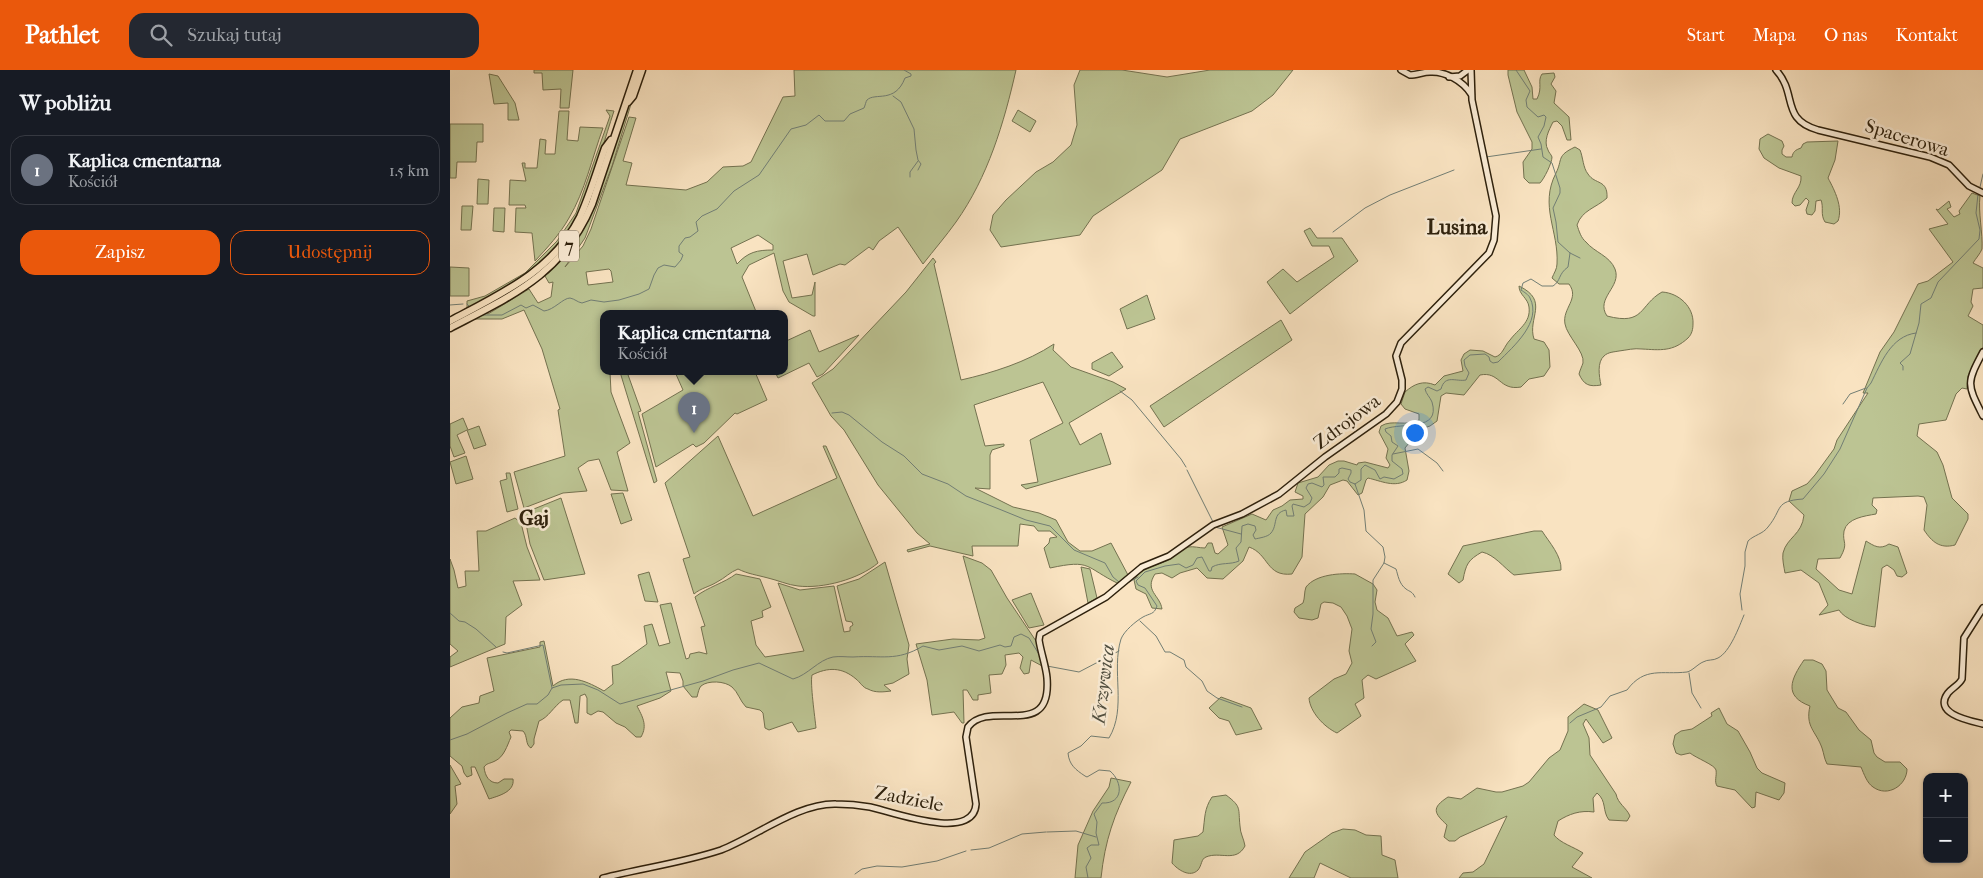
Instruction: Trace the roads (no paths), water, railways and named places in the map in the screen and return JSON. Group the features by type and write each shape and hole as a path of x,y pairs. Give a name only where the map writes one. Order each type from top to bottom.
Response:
{"highway":[{"name":"7","path":"450,328 467,315 526,279 558,250 580,216 605,148 616,132 637,70"},
{"name":"7","path":"624,107 634,96 642,70"},
{"name":"7","path":"450,321 467,315"}],"street":[{"path":"1402,70 1410,75 1433,72 1449,77 1466,81 1466,72 1449,77"},
{"name":"Spacerowa","path":"1776,70 1786,86 1794,114 1800,122 1812,128 1936,159 1949,165 1969,186 1983,193"},
{"name":"Zdrojowa","path":"1070,617 1110,594 1142,567 1169,556 1213,525 1242,514 1279,494 1325,457 1386,414 1397,402 1402,389 1402,380 1396,356 1401,343 1489,253 1494,240 1496,216 1471,94 1466,81 1466,72"},
{"path":"1983,352 1969,383 1971,392 1983,416"},
{"path":"1983,608 1964,638 1962,679 1946,696 1948,711 1983,724"},
{"name":"Zadziele","path":"603,878 658,867 720,850 750,838 786,818 818,804 862,806 939,824 966,818 974,812 976,804 966,737 968,727 980,718 1027,716 1040,709 1047,697 1047,678 1039,636 1044,631 1070,617"}],"waterway":[{"path":"482,315 502,315 521,305 526,308 533,305 544,311 570,298 582,303 591,300 604,302 619,300 649,289 658,268 664,265 675,267 681,260 683,255 679,252 679,246 685,238 698,231 696,222 702,216 717,209 734,191 759,175 791,129 806,125 819,115 825,121 844,121 850,114 864,108 867,101 871,98 885,96 896,91 905,78 911,76 911,74 904,70"},
{"name":"Krzywica","path":"1516,70 1530,91 1526,100 1527,107 1538,117 1544,115 1546,117 1538,137 1543,157 1552,163 1560,188 1560,193 1553,208 1558,242 1570,253 1580,258"},
{"path":"893,96 901,102 914,129 916,150 921,164 918,170"},
{"path":"1486,157 1541,149"},
{"path":"910,177 910,172 918,161"},
{"path":"1333,232 1365,208 1390,195 1454,170"},
{"path":"1980,187 1983,174"},
{"path":"1903,370 1903,366 1900,363 1910,354 1919,323 1921,304 1931,298 1938,282 1979,239 1980,230 1976,213 1978,194"},
{"name":"Krzywica","path":"1355,484 1361,480 1361,469 1365,465 1375,470 1380,479 1384,477 1394,479 1403,474 1402,469 1392,461 1392,455 1398,446 1392,442 1391,436 1385,429 1418,424 1426,422 1431,418 1433,411 1432,402 1425,389 1428,387 1437,391 1448,380 1466,380 1469,373 1464,360 1470,355 1485,354 1493,363 1498,362 1525,333 1532,316 1533,307 1530,298 1521,290 1523,283 1531,279 1542,286 1553,286 1568,267 1570,253"},
{"path":"450,305 463,304"},
{"path":"1742,610 1740,594 1748,541 1766,529 1783,504 1803,499 1824,474 1840,449 1867,388 1888,352 1900,339 1916,333"},
{"path":"1843,404 1850,394 1866,388"},
{"path":"1120,391 1132,400 1186,467"},
{"path":"832,413 842,412 849,415 882,442 904,456 922,474 948,484 966,496 1026,520 1050,526 1074,550 1105,563 1113,577 1119,582"},
{"path":"1393,454 1418,449 1437,463 1443,471"},
{"name":"Krzywica","path":"1088,878 1086,867 1091,858 1087,848 1091,845 1099,845 1096,833 1097,822 1094,814 1102,803 1114,800 1118,796 1119,786 1110,771 1099,770 1087,777 1085,776 1074,767 1068,753 1081,746 1091,736 1109,738 1114,726 1118,702 1117,664 1121,639 1130,626 1153,612 1157,606 1145,588 1138,585 1136,581 1145,572 1179,564 1186,568 1193,565 1197,558 1202,557 1209,571 1215,565 1239,561 1236,548 1241,542 1242,526 1248,524 1255,526 1256,530 1253,535 1255,539 1268,535 1273,530 1279,514 1286,510 1287,516 1294,516 1293,504 1304,507 1310,503 1312,498 1306,488 1308,484 1312,483 1322,487 1324,485 1323,477 1335,477 1339,473 1339,469 1351,470 1348,479 1355,484"},
{"path":"1187,470 1213,522"},
{"path":"1355,484 1364,510 1366,531 1383,547 1385,557 1384,563 1373,580 1371,629 1376,642 1372,646"},
{"path":"1215,527 1241,534"},
{"path":"1384,563 1396,569 1402,585 1415,597"},
{"path":"1124,585 1138,577"},
{"path":"450,613 459,621 465,622 476,629 496,647"},
{"path":"1570,723 1577,717 1601,707 1610,696 1627,690 1640,677 1654,673 1687,672 1705,661 1718,658 1730,645 1744,615"},
{"path":"1140,621 1156,636 1165,652 1170,652 1184,660 1186,667 1202,681 1207,691 1217,698 1242,707"},
{"path":"450,740 467,734 527,704 537,704 548,695 552,688 561,685 583,684 598,690 620,704 759,663 793,679 833,657 889,657 905,654 923,646 939,650 962,646 979,651 1000,645 1005,647 1011,646 1014,637 1021,634 1029,638 1040,656"},
{"path":"503,652 507,653 543,645 552,688"},
{"path":"1047,666 1079,672 1119,651"},
{"path":"1689,673 1692,693 1701,708"},
{"path":"1047,832 1076,831 1096,837"},
{"path":"971,850 989,848 1022,834 1046,832"},
{"path":"855,874 862,869 877,866 902,867 937,861 966,851"}],"place":[{"name":"Kaplica cmentarna","path":"694,433"}],"district":[{"name":"Lusina","path":"1457,227"},
{"name":"Gaj","path":"534,518"}]}
